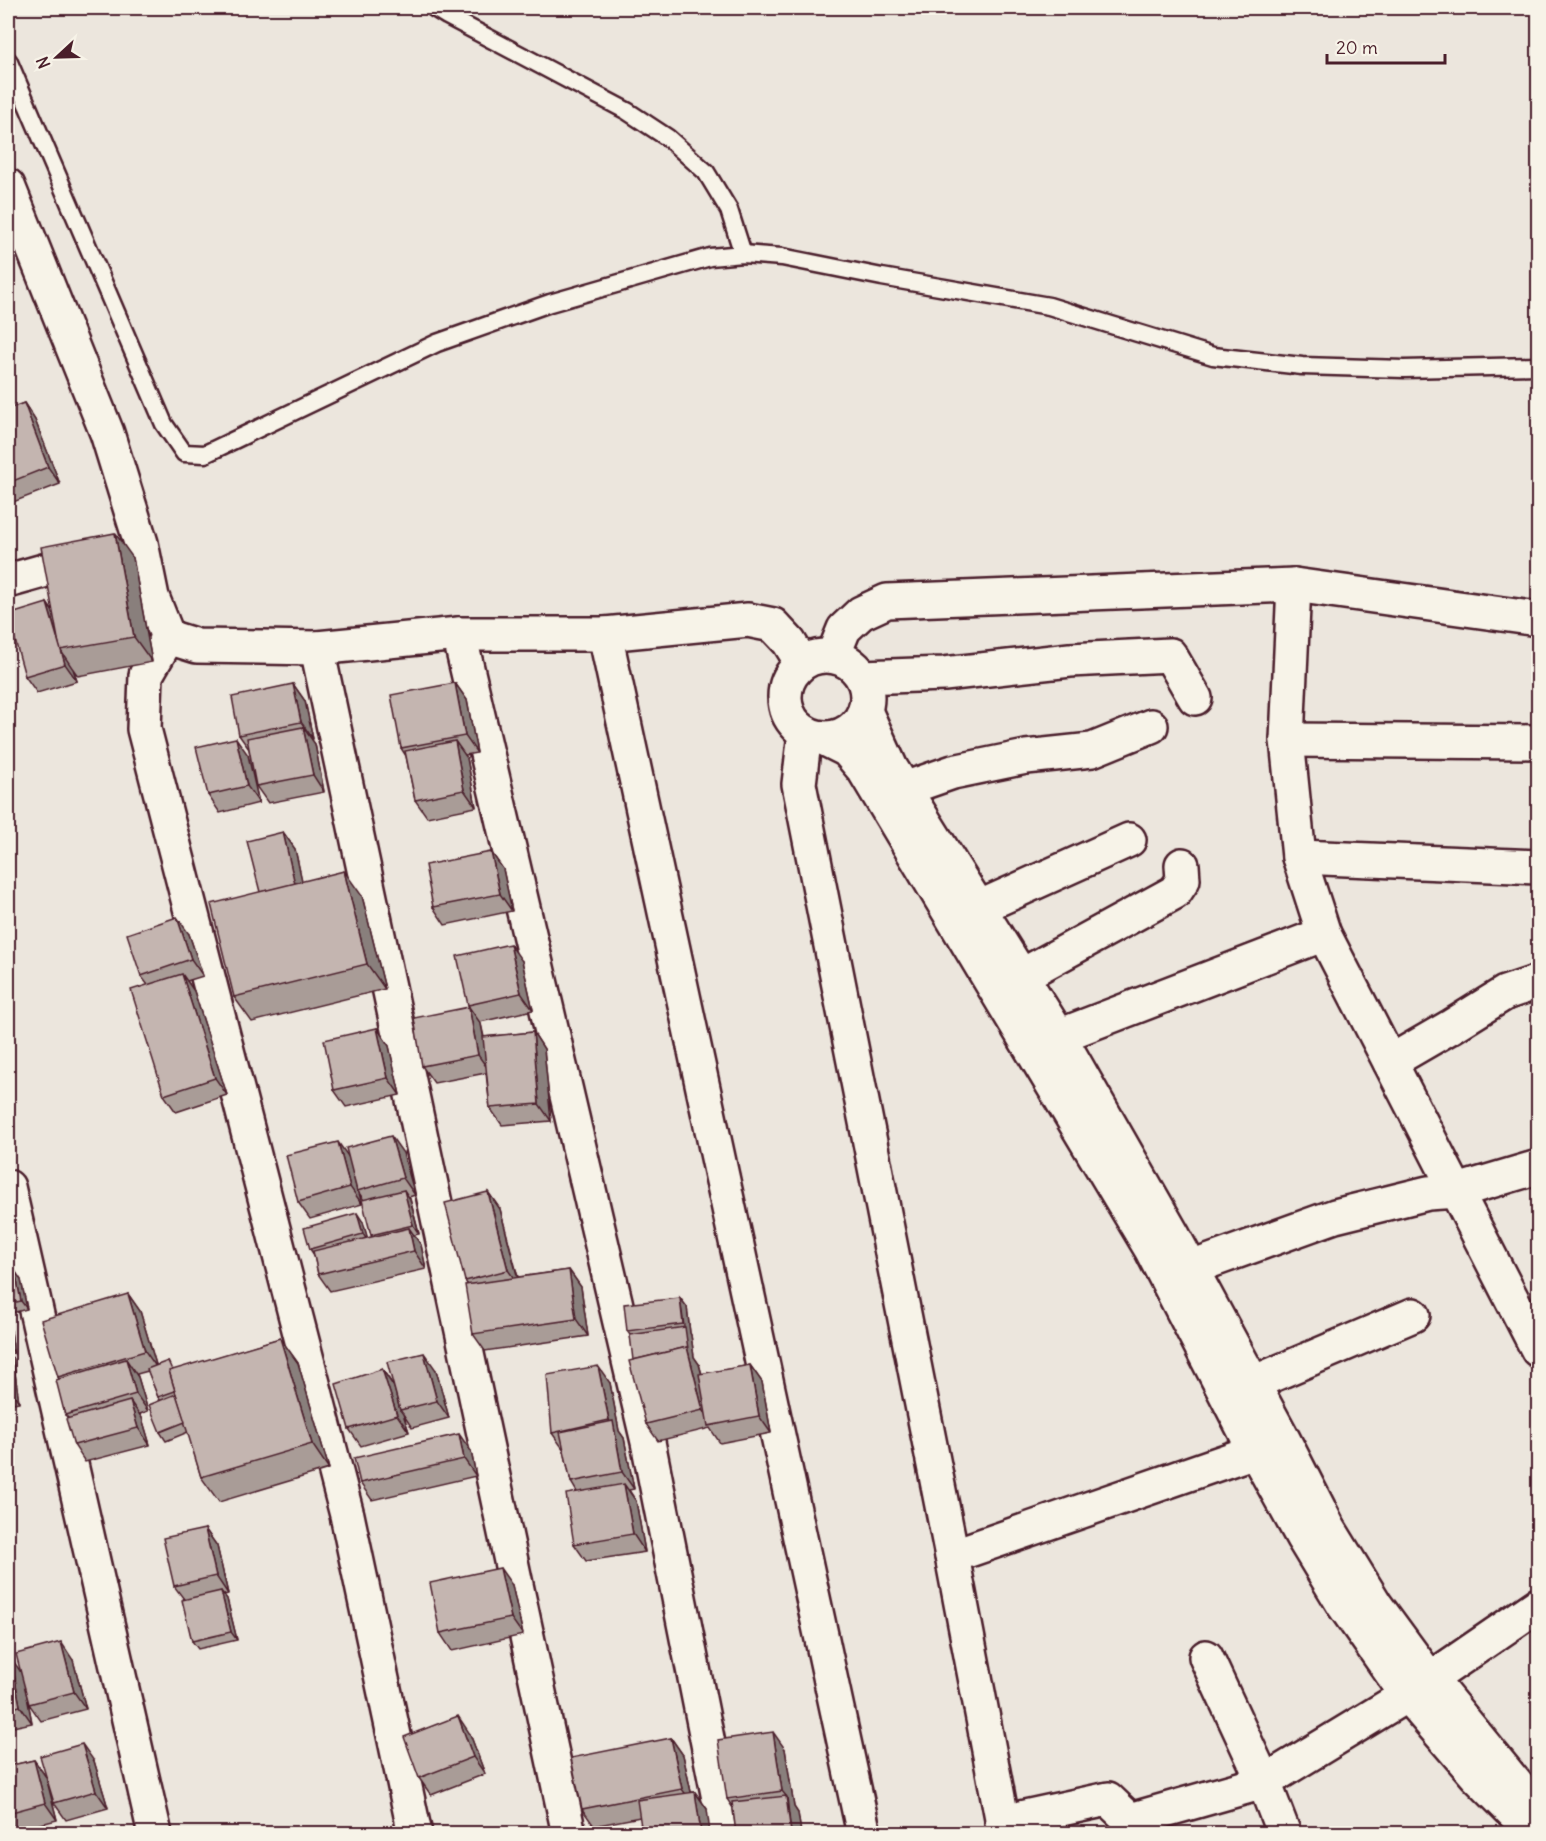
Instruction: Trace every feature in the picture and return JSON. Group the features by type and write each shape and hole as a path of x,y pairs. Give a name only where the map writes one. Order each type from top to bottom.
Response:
{"street":[{"path":"8,186 107,433 141,543 152,597 168,637"},
{"path":"8,581 141,543"},
{"path":"1294,585 1287,741 1299,857 1324,934 1539,1350"},
{"path":"1269,1445 1253,1383 1191,1268 1047,1045 864,770 847,750 815,736 790,718 784,699 789,678 818,659 861,613 886,601 1294,585 1539,619"},
{"path":"168,637 197,646 317,648 459,634 605,634 748,620 773,625 789,642 818,659 850,663 862,677 868,694 865,711 856,726 841,736 815,736"},
{"path":"459,634 648,1442 726,1833"},
{"path":"605,634 864,1833"},
{"path":"168,637 146,675 144,729 347,1515 415,1833"},
{"path":"317,648 569,1833"},
{"path":"862,677 944,674 1070,660 1170,655 1195,698"},
{"path":"865,711 891,768 1021,976 1047,1045 1151,1249 1269,1445 1329,1529 1375,1604 1418,1687 1476,1775 1521,1820 1539,1832"},
{"path":"904,789 963,770 1026,757 1092,750 1151,726"},
{"path":"815,736 799,784 952,1556 1003,1828 1108,1799 1130,1820 1264,1782 1418,1687 1539,1605"},
{"path":"1287,741 1539,742"},
{"path":"978,908 1129,840"},
{"path":"1299,857 1539,867"},
{"path":"1021,976 1175,892 1183,880 1182,865"},
{"path":"1047,1045 1324,934"},
{"path":"1390,1062 1505,993 1539,982"},
{"path":"1191,1268 1335,1216 1428,1193 1457,1191 1539,1167"},
{"path":"8,1187 17,1273 154,1833"},
{"path":"1253,1383 1413,1315"},
{"path":"952,1556 1269,1445"},
{"path":"1206,1657 1264,1782 1284,1833"},
{"path":"1418,1687 1534,1806 1539,1815"}],"lane":[{"path":"434,8 627,111 668,138 706,172 729,210 743,254"},
{"path":"8,60 165,424 184,453 206,454 447,339 550,303 710,257 743,254 782,257 1049,306 1213,356 1302,366 1393,369 1539,366"}],"building":[{"path":"24,403 48,467 8,483 8,409"},
{"path":"115,533 134,637 60,650 41,547"},
{"path":"47,603 65,664 25,676 8,615"},
{"path":"455,683 465,736 401,748 391,695"},
{"path":"293,684 301,722 239,735 232,697"},
{"path":"303,727 313,775 256,786 247,738"},
{"path":"236,738 247,786 208,795 196,747"},
{"path":"455,741 464,790 415,800 405,751"},
{"path":"283,832 295,884 260,892 247,841"},
{"path":"491,852 500,894 433,907 425,865"},
{"path":"344,871 367,964 234,997 211,904"},
{"path":"177,917 191,959 141,976 127,934"},
{"path":"510,944 521,993 468,1005 457,956"},
{"path":"182,974 215,1078 164,1095 131,990"},
{"path":"469,1007 478,1055 422,1066 414,1018"},
{"path":"377,1028 388,1078 334,1090 324,1040"},
{"path":"533,1032 539,1104 490,1108 483,1037"},
{"path":"391,1136 403,1178 357,1191 346,1148"},
{"path":"338,1142 350,1187 298,1202 286,1155"},
{"path":"404,1190 413,1225 371,1235 362,1200"},
{"path":"488,1192 508,1270 465,1281 445,1203"},
{"path":"357,1213 363,1234 310,1249 304,1228"},
{"path":"409,1228 414,1251 318,1274 313,1251"},
{"path":"569,1270 576,1319 473,1334 465,1285"},
{"path":"15,1271 21,1301 8,1304 8,1273"},
{"path":"128,1294 145,1351 58,1377 41,1320"},
{"path":"680,1298 683,1324 627,1331 624,1304"},
{"path":"685,1327 688,1349 687,1347 633,1360 630,1335"},
{"path":"280,1338 312,1444 201,1477 169,1371"},
{"path":"687,1347 703,1410 646,1424 629,1361"},
{"path":"424,1353 437,1401 400,1410 387,1362"},
{"path":"126,1359 136,1394 65,1415 56,1380"},
{"path":"168,1361 172,1370 169,1371 175,1391 158,1397 147,1369"},
{"path":"750,1365 759,1416 708,1426 699,1374"},
{"path":"598,1366 609,1420 552,1433 547,1375"},
{"path":"382,1369 397,1415 349,1429 336,1384"},
{"path":"176,1394 185,1422 160,1432 149,1405"},
{"path":"130,1401 138,1428 74,1445 66,1419"},
{"path":"613,1421 622,1472 571,1482 560,1432"},
{"path":"459,1434 464,1459 360,1483 354,1458"},
{"path":"624,1484 633,1534 574,1544 566,1494"},
{"path":"205,1529 216,1576 174,1586 163,1538"},
{"path":"500,1568 511,1618 440,1633 430,1583"},
{"path":"221,1591 231,1632 192,1641 182,1600"},
{"path":"61,1642 74,1692 29,1704 16,1654"},
{"path":"11,1658 20,1706 8,1709 8,1659"},
{"path":"458,1716 473,1757 419,1778 404,1737"},
{"path":"773,1732 782,1791 727,1799 718,1740"},
{"path":"671,1738 682,1789 582,1809 571,1758"},
{"path":"82,1744 96,1791 54,1803 40,1756"},
{"path":"34,1760 45,1803 8,1813 8,1766"},
{"path":"695,1792 701,1833 642,1833 637,1800"},
{"path":"786,1796 791,1833 736,1833 732,1802"}]}
